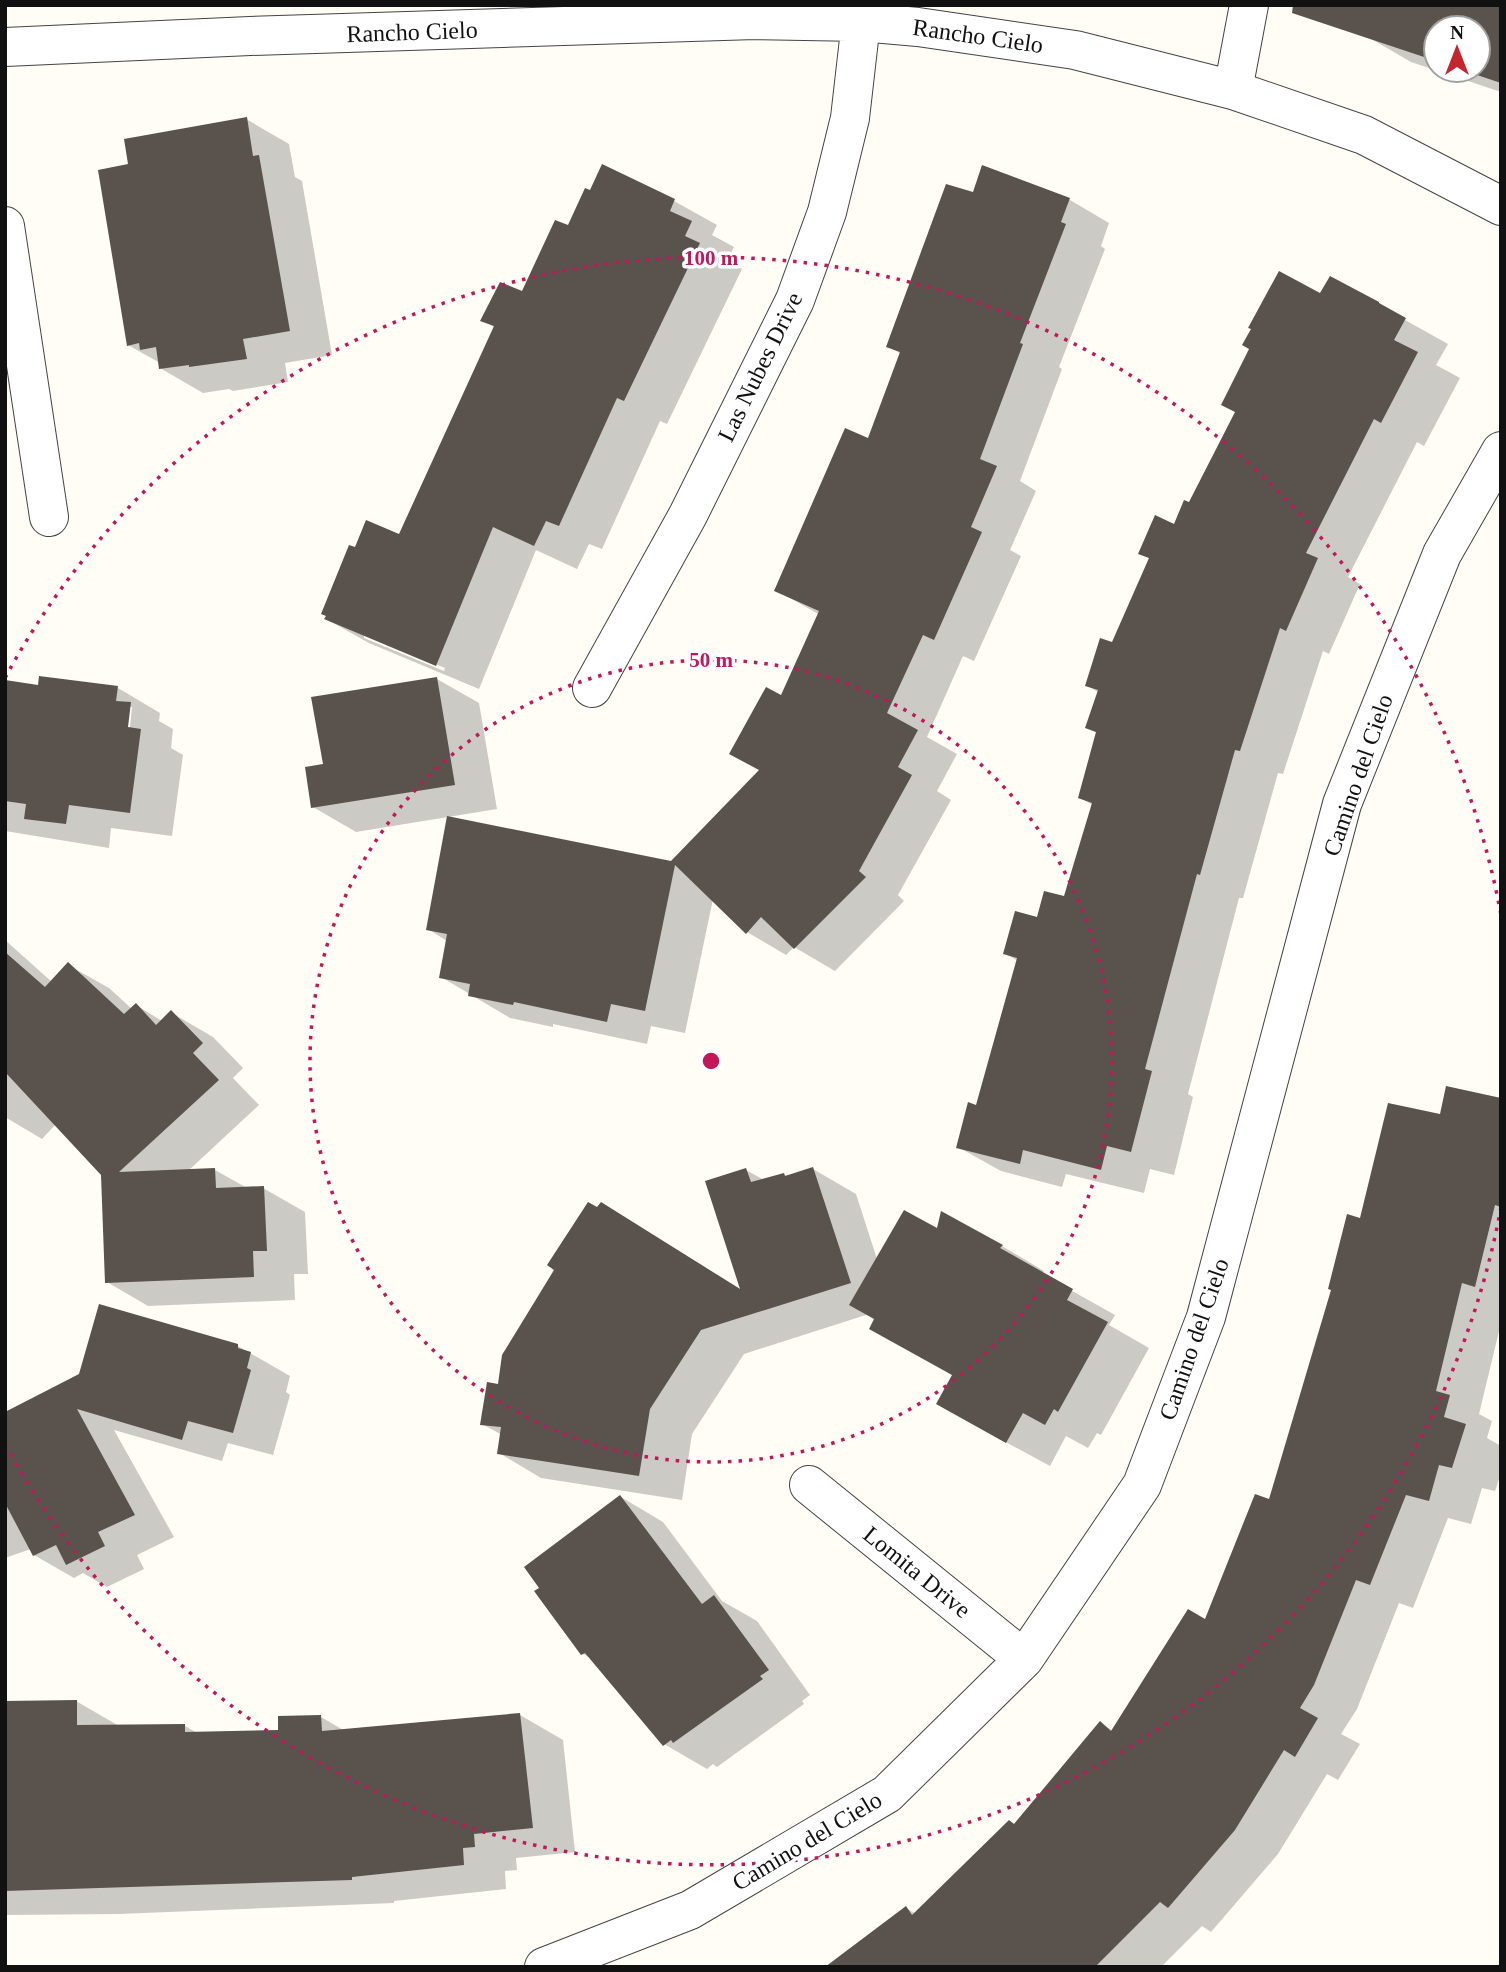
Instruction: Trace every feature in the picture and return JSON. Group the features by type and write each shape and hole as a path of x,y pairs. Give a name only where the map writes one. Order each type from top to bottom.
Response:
{"street":[{"path":"1233,90 1249,5"},
{"name":"Rancho Cielo","path":"5,47 250,36 482,18 861,22 918,27 1075,50 1233,90 1364,135 1501,206"},
{"name":"Las Nubes Drive","path":"592,688 688,515 795,300 827,212 847,132 861,22"},
{"path":"5,226 49,517"},
{"name":"Camino del Cielo","path":"544,1967 690,1910 887,1794 1024,1659 1142,1485 1206,1317 1342,804 1442,554 1501,451"},
{"name":"Lomita Drive","path":"809,1485 1024,1659"}],"building":[{"path":"1293,5 1501,5 1501,83 1492,80 1492,14 1422,14 1422,56 1292,13"},
{"path":"247,117 253,156 259,155 290,331 243,339 247,359 159,369 156,347 140,350 139,343 127,346 98,170 128,164 124,139"},
{"path":"602,164 675,199 670,211 692,221 685,236 700,243 624,401 617,398 559,526 546,521 534,546 493,527 436,666 324,619 326,616 321,614 349,545 355,547 366,520 399,534 494,326 480,321 500,282 522,291 555,220 568,225 585,188 590,190"},
{"path":"982,165 1070,198 1061,222 1066,224 1020,343 1023,344 980,459 997,466 971,527 982,532 934,640 923,635 887,713 918,730 898,767 912,775 859,871 866,877 794,949 761,917 746,934 675,865 645,1011 611,1004 607,1022 514,1002 513,1005 468,996 470,984 439,978 447,934 426,930 447,816 671,861 759,770 729,754 766,687 781,695 819,611 774,591 845,428 868,438 900,352 886,347 946,184 973,192"},
{"path":"1279,271 1320,293 1330,276 1379,302 1406,318 1394,340 1418,352 1381,423 1374,419 1306,553 1318,558 1286,631 1280,628 1240,751 1235,750 1200,875 1197,874 1145,1069 1152,1071 1131,1152 1107,1146 1101,1170 1023,1150 1020,1164 956,1148 968,1102 976,1105 1017,958 1003,954 1015,911 1037,917 1044,891 1064,896 1092,803 1078,798 1096,732 1085,728 1098,690 1085,686 1100,638 1112,642 1149,558 1138,554 1155,515 1174,524 1184,500 1189,502 1235,412 1221,405 1249,349 1242,345 1251,329 1248,328"},
{"path":"39,676 118,686 116,701 131,702 128,727 141,729 130,813 69,805 66,824 24,819 26,804 5,801 5,680 38,685"},
{"path":"437,677 455,785 311,808 305,767 323,764 311,697"},
{"path":"5,952 45,987 68,962 124,1014 136,1003 156,1025 171,1010 203,1043 193,1053 219,1080 119,1172 215,1168 216,1188 264,1186 267,1251 253,1251 254,1277 105,1283 101,1175 5,1072"},
{"path":"1446,1086 1501,1098 1501,1207 1495,1205 1475,1287 1462,1283 1436,1391 1450,1395 1444,1417 1466,1424 1452,1468 1439,1465 1429,1501 1406,1495 1370,1585 1356,1580 1314,1685 1300,1708 1318,1718 1295,1757 1284,1750 1235,1830 1168,1908 1160,1902 1095,1967 825,1967 906,1906 912,1915 1009,1820 1014,1824 1100,1721 1111,1731 1188,1609 1205,1619 1255,1494 1269,1499 1331,1290 1328,1289 1347,1214 1360,1218 1388,1103 1440,1114"},
{"path":"813,1167 851,1283 701,1330 650,1409 639,1476 497,1454 501,1427 480,1425 487,1382 498,1384 502,1355 554,1270 547,1265 588,1202 597,1207 601,1202 740,1289 705,1181 746,1168 751,1182 784,1173 785,1176"},
{"path":"904,1210 937,1228 941,1211 1003,1245 1000,1248 1073,1289 1067,1300 1108,1322 1058,1412 1054,1409 1045,1425 1023,1413 1006,1443 936,1404 952,1375 869,1329 874,1319 849,1305"},
{"path":"99,1304 238,1344 238,1348 251,1352 247,1368 251,1370 233,1433 188,1421 182,1440 77,1409 135,1515 98,1532 105,1546 66,1565 56,1545 33,1556 5,1503 5,1412 79,1374"},
{"path":"620,1495 702,1604 714,1595 769,1670 760,1676 763,1679 673,1743 671,1740 663,1746 585,1653 581,1655 534,1591 539,1588 524,1567"},
{"path":"77,1700 77,1725 185,1724 185,1732 278,1730 278,1716 321,1715 322,1731 520,1713 533,1828 474,1834 475,1847 463,1848 464,1865 352,1877 352,1880 5,1891 5,1701"}]}
